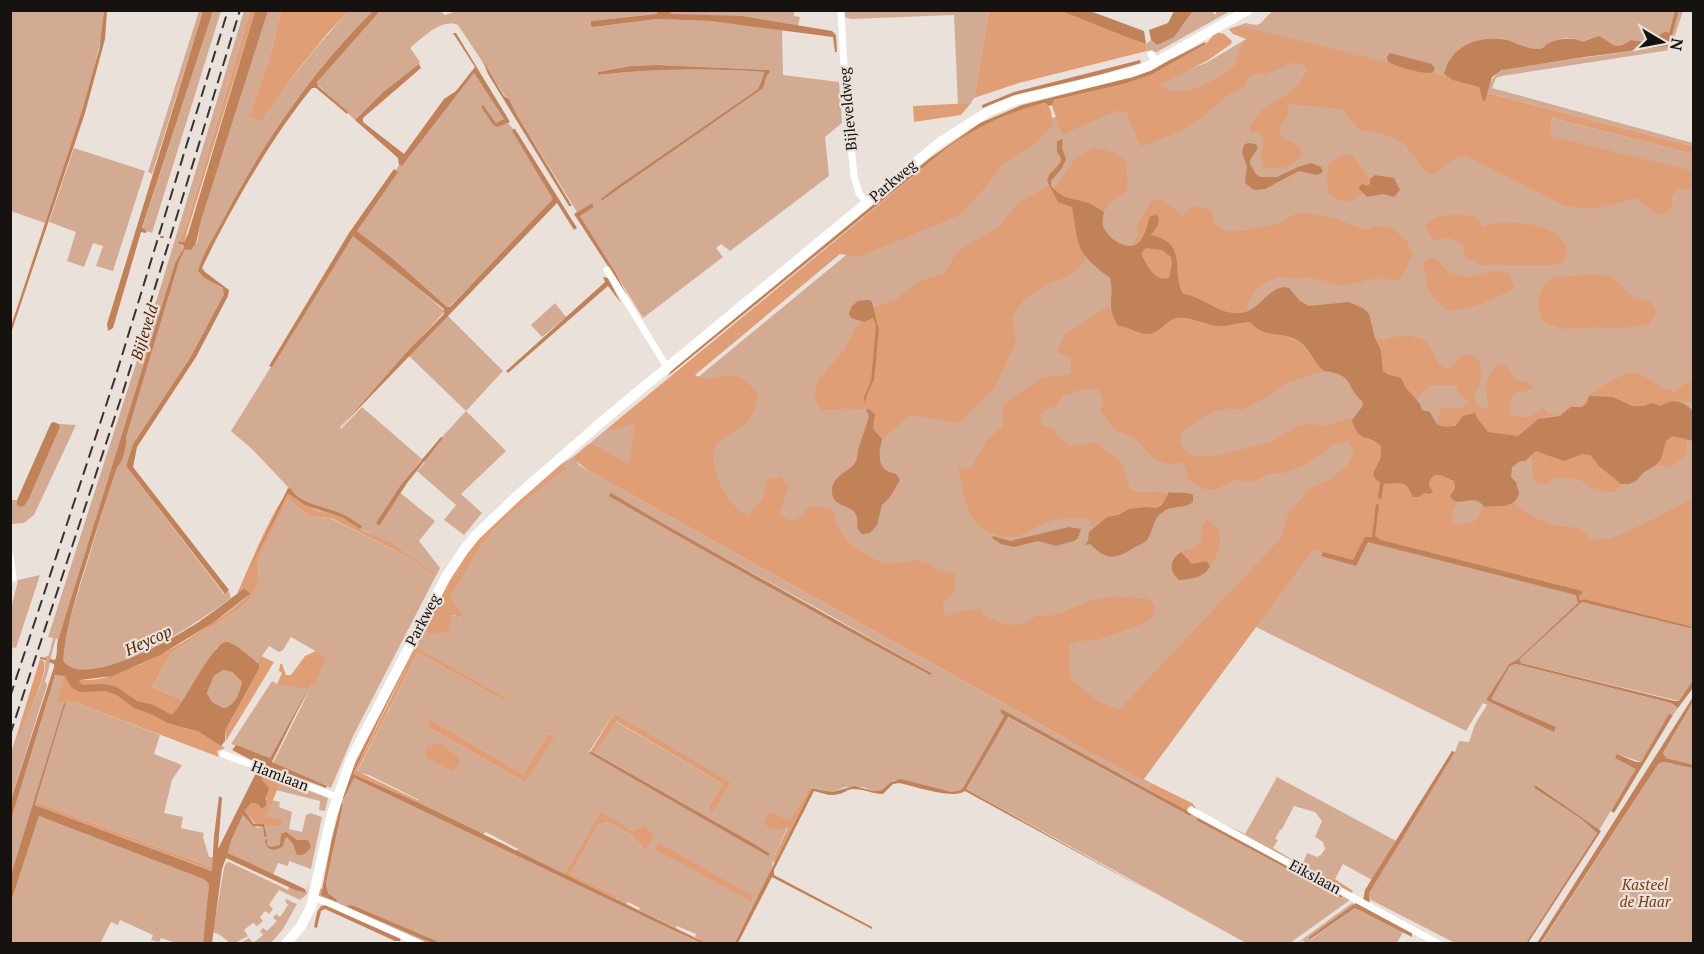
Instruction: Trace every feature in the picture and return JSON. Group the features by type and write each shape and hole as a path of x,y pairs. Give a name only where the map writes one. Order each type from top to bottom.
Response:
{"street":[{"name":"Bijleveldweg","path":"841,10 844,86 854,176 859,193 867,204"},
{"name":"Parkweg","path":"286,944 308,915 314,898 336,797 351,759 375,712 446,577 463,551 518,495 667,367 939,143 989,111 1016,100 1129,73 1153,58 1248,10"},
{"path":"607,270 667,367"},
{"path":"10,556 14,578"},
{"name":"Hamlaan","path":"223,754 336,797"},
{"name":"Eikslaan","path":"1191,810 1439,944"},
{"path":"314,898 421,944"}],"green space":[{"path":"460,10 659,11 656,14 591,21 591,25 594,27 657,19 710,21 782,29 783,75 839,82 842,123 825,137 829,176 730,251 721,244 716,248 723,257 643,318 580,216 594,207 592,203 577,212 509,99 458,25 439,26 411,47 419,64 383,92 355,120 318,85 320,78 380,11 440,11 445,15","holes":["658,65 769,70 762,88 615,188 758,89 764,72 681,70 598,75 598,72 631,66"]},
{"path":"11,11 104,11 88,92 45,223 11,211"},
{"path":"199,11 203,11 152,174 148,172"},
{"path":"213,11 221,11 152,233 142,229"},
{"path":"244,11 250,11 186,226 179,241 184,248 175,263 58,640 56,638 45,681 47,685 11,800 11,752 42,681 45,657 49,655 53,638 48,637 160,289"},
{"path":"268,11 281,11 268,64 264,117 305,62 349,11 373,11 329,58 289,110 253,165 212,240 198,271 204,278 224,289 224,294 190,358 133,444 126,466 224,594 229,591 231,598 198,621 147,651 120,663 96,669 76,669 63,660 63,643 72,612 179,262 185,249 197,243 201,221"},
{"path":"668,11 794,11 794,16 800,17 798,27 787,24 671,14"},
{"path":"844,11 989,11 974,98 971,103 958,105 954,15 851,19 844,17"},
{"path":"1193,11 1211,11 1216,15 1216,11 1230,11 1157,52 1147,51 1146,44 1151,40 1157,45 1180,29"},
{"path":"1273,11 1676,12 1669,33 1646,42 1631,40 1621,46 1611,46 1602,38 1581,42 1565,38 1539,49 1507,40 1477,41 1468,44 1452,56 1444,73 1483,101 1693,154 1693,627 1584,599 1518,659 1509,664 1486,700 1554,731 1526,714 1491,699 1510,666 1516,664 1671,703 1678,708 1673,715 1671,714 1641,762 1617,754 1637,769 1599,830 1537,785 1534,788 1580,818 1597,833 1526,943 1455,943 1371,900 1368,893 1455,752 1459,741 1469,742 1475,724 1487,705 1483,703 1466,731 1256,627 1144,779 1151,783 1148,789 1001,710 1004,716 961,790 953,792 894,780 882,790 874,791 863,787 845,787 832,792 810,787 790,822 773,859 772,869 734,943 706,943 695,937 696,934 677,926 676,928 628,902 626,904 616,899 617,896 571,874 598,825 609,822 631,835 645,850 633,831 601,813 564,874 516,851 518,849 486,832 482,835 417,802 419,800 369,775 357,772 418,653 501,699 506,699 414,645 422,631 451,615 463,617 450,597 477,552 506,518 565,468 561,464 573,457 579,465 589,471 1074,743 590,443 608,428 612,431 635,422 635,429 862,242 1021,126 1082,110 1206,63 1246,39 1233,34 1229,29 1246,23 1259,24","holes":["609,495 824,612 933,674 930,675","614,713 730,784 712,812 708,808 723,784 615,721 595,753 751,842 768,856 589,752","430,719 523,774 548,734 553,737 525,782 426,726"]},
{"path":"1679,11 1683,11 1670,50 1502,76 1496,78 1492,88 1693,143 1693,146 1487,93 1494,77 1509,68 1669,46"},
{"path":"474,73 504,119 496,123 483,106 481,107 493,125 508,123 513,129 512,131 554,199 448,308 392,258 357,231 397,172 399,165 402,166"},
{"path":"74,148 145,171 113,271 96,266 103,246 93,243 84,267 67,261 76,232 49,222"},
{"path":"355,236 445,311 340,427 341,429 362,407 422,459 466,411 506,451 461,494 482,513 464,535 444,520 456,505 417,471 425,463 421,460 398,491 435,521 419,541 440,568 353,736 331,788 273,763 309,691 270,758 231,744 272,681 277,684 326,657 291,637 283,650 279,652 269,646 257,663 233,645 217,647 183,700 152,687 171,653 241,608 250,599 259,584 258,560 288,499 309,516 330,518 406,556 371,534 305,505 253,450 231,431 352,237","holes":["406,556 433,573 431,574"]},
{"path":"555,303 566,317 542,337 531,325"},
{"path":"447,315 503,371 466,411 408,355"},
{"path":"59,424 76,425 34,515 24,523 11,524 11,500 17,500 17,505 25,505 60,427"},
{"path":"40,575 16,648 13,647 11,653 11,609 18,580"},
{"path":"1582,602 1693,629 1693,680 1679,701 1521,663 1520,659"},
{"path":"223,670 232,672 242,682 234,701 224,708 212,702 207,693 214,676"},
{"path":"57,674 64,675 58,700 74,702 160,735 154,754 182,765 172,780 164,813 183,817 181,828 204,833 209,857 214,857 214,868 36,802 66,702 11,875 11,820 54,677"},
{"name":"Kasteel de Haar","path":"1693,702 1693,943 1541,944 1659,763 1673,764 1675,760 1666,758 1663,753"},
{"path":"1007,717 1190,816 1193,814 1198,818 1197,820 1342,898 1350,894 1350,897 1345,898 1350,900 1290,943 1246,943 966,789"},
{"path":"1277,777 1396,841 1372,880 1343,864 1335,879 1302,866 1307,853 1317,857 1325,849 1323,842 1315,837 1322,821 1315,812 1294,806 1275,839 1278,840 1273,848 1245,834"},
{"path":"354,778 702,943 441,943 348,905 432,943 425,943 318,896 319,888 322,889 322,894 337,900 328,893 326,883 342,810 343,804 340,803"},
{"path":"281,780 328,798 325,811 319,810 320,801 276,790"},
{"path":"271,800 280,802 279,807 292,812 289,829 302,832 306,815 310,813 322,817 311,869 289,861 288,866 278,863 273,875 228,853 243,815 258,828 263,827 264,836 267,836 264,826 271,824 269,817 266,816"},
{"path":"39,816 204,878 209,884 203,943 176,943 161,938 159,942 151,940 153,935 120,920 118,925 111,922 101,942 103,943 11,944 11,902"},
{"path":"229,862 288,890 289,887 306,893 309,883 307,894 300,900 279,890 269,905 273,909 269,914 265,911 260,917 263,921 257,926 253,923 244,930 248,936 230,943 213,932 224,868"},
{"path":"286,899 297,904 283,929 271,943 253,943 263,935 260,931 263,928 267,931 277,921 273,918 276,914 280,917 288,905"},
{"path":"1352,903 1355,905 1309,937 1310,940 1355,908 1403,932 1397,943 1305,944 1303,940 1296,944"},
{"path":"249,938 253,943 240,943"}],"shaded area":[{"path":"104,11 107,11 105,39 85,113 11,333 11,326 83,108 99,50"},
{"path":"203,11 213,11 142,228 147,231 146,233 141,232 113,328 108,331 107,324"},
{"path":"250,11 255,11 184,242 179,241 186,226"},
{"path":"255,11 268,11 196,243 191,250 185,249 179,262 126,437 124,453 117,467 80,583 67,630 63,660 73,668 89,670 130,658 189,628 245,588 250,594 213,623 160,655 113,676 80,680 79,683 115,686 137,701 153,705 172,715 207,661 221,644 227,642 240,648 259,664 259,669 225,731 225,741 221,746 199,732 168,723 134,708 117,695 105,691 80,692 72,688 65,676 55,675 11,820 11,800 54,667 54,664 49,662 50,659 55,660 56,658 58,640 175,263 184,248 178,243 179,241 184,242","holes":["223,670 232,672 242,682 234,701 224,708 212,702 207,693 214,676"]},
{"path":"281,11 349,11 297,71 260,121 250,116 268,64"},
{"path":"373,11 380,11 317,82 318,86 348,112 347,114 316,88 312,88 281,129 225,222 202,268 229,290 228,296 196,357 137,447 133,467 229,590 225,594 126,466 133,444 190,358 224,294 223,288 204,278 198,271 203,257 239,190 272,135 310,82"},
{"path":"659,11 668,11 672,14 741,16 832,31 836,35 837,52 835,52 833,37 710,21 657,19 591,26 591,21 656,14"},
{"path":"989,11 1061,11 1146,44 1147,51 1019,83 974,98"},
{"path":"1061,11 1090,11 1144,31 1146,44 1126,37"},
{"path":"1174,11 1193,11 1174,37 1157,45 1151,40 1149,30 1168,23"},
{"path":"1675,11 1679,11 1669,46 1502,70 1492,77 1485,101 1483,101 1479,87 1453,80 1444,74 1447,64 1459,49 1477,41 1507,40 1535,49 1561,39 1569,38 1583,42 1599,36 1614,46 1621,46 1631,40 1646,42 1665,32 1669,33"},
{"path":"1239,26 1448,77 1479,87 1486,98 1487,93 1693,146 1693,154 1551,118 1550,136 1693,171 1693,191 1678,188 1672,196 1672,207 1666,213 1656,214 1636,198 1595,209 1565,206 1466,156 1454,159 1435,174 1426,172 1400,141 1381,133 1359,130 1342,109 1287,104 1289,114 1279,129 1282,138 1295,143 1303,154 1285,167 1263,167 1261,154 1264,140 1257,132 1249,133 1251,125 1259,113 1292,91 1300,82 1307,69 1299,63 1288,64 1270,72 1254,74 1244,87 1225,97 1192,124 1140,147 1127,113 1118,110 1062,135 1051,103 1054,100 1124,84 1151,75 1206,44 1216,32 1224,34 1232,41 1231,44 1207,61 1161,84 1168,90 1177,92 1198,87 1235,65 1239,50 1247,39 1233,34 1229,29"},
{"path":"453,33 456,33 510,122 497,127 493,125 481,107 483,105 496,123 504,119 474,73 402,166 399,165 398,158 355,120 383,92 419,64 421,68 363,118 363,122 404,154 444,99 456,91 475,67"},
{"path":"1205,42 1206,44 1151,75 1124,84 1054,100 1049,106 1045,103 1020,110 984,125 962,138 668,376 671,371 930,158 980,123 1022,105 1116,81 1174,58"},
{"path":"1390,53 1432,64 1435,69 1432,73 1426,73 1398,66 1388,62 1387,57"},
{"path":"1140,60 1141,63 982,108 982,105 1014,92"},
{"path":"483,61 504,96 509,99 572,206 569,206 488,74"},
{"path":"631,66 769,70 770,72 763,88 601,201 615,188 758,89 764,74 764,72 722,70 660,70 598,75 598,72"},
{"path":"971,103 961,115 914,122 913,106"},
{"path":"1047,103 1053,125 1035,144 1002,165 960,215 858,257 840,254 695,375 707,378 738,377 745,380 757,393 754,411 750,418 740,428 718,442 714,451 715,472 725,494 740,511 748,516 763,498 767,479 781,477 789,487 779,513 788,520 799,519 809,507 829,508 834,513 836,524 849,544 878,561 891,564 916,560 939,570 956,574 954,591 943,603 944,616 971,609 982,610 983,614 992,619 1020,625 1038,615 1053,615 1097,599 1129,597 1149,599 1156,607 1152,618 1140,625 1097,640 1078,641 1069,645 1070,679 1098,701 1119,710 1280,539 1290,511 1311,488 1329,480 1348,465 1354,452 1347,441 1332,444 1324,453 1284,473 1271,473 1252,482 1234,480 1217,489 1204,489 1189,480 1183,462 1172,465 1160,462 1152,457 1135,438 1117,431 1100,411 1103,401 1098,389 1083,389 1063,396 1056,406 1046,409 1040,415 1042,426 1054,428 1058,436 1069,447 1095,442 1122,463 1130,489 1139,492 1167,493 1166,500 1156,508 1142,507 1123,511 1093,527 1087,518 1055,520 1015,537 993,534 976,522 967,505 958,468 971,469 986,441 1003,426 1002,407 1009,400 1042,378 1071,374 1071,358 1057,352 1065,334 1109,305 1112,316 1137,332 1157,330 1177,318 1222,326 1250,322 1255,328 1298,341 1324,371 1287,383 1271,395 1241,410 1224,409 1201,418 1181,433 1180,443 1188,454 1215,456 1271,442 1298,426 1312,424 1325,426 1353,417 1355,430 1381,446 1382,452 1376,480 1380,482 1380,491 1382,491 1383,483 1400,483 1408,489 1410,494 1429,486 1434,475 1441,475 1454,481 1455,484 1451,492 1451,500 1457,503 1453,509 1452,522 1459,525 1476,520 1484,507 1514,503 1547,523 1577,528 1587,534 1590,540 1610,539 1648,522 1691,499 1693,493 1693,627 1584,599 1580,601 1579,596 1583,593 1582,591 1381,540 1375,536 1379,506 1376,504 1372,537 1365,538 1353,561 1313,550 1143,780 589,471 573,459 590,443 629,464 635,423 612,431 608,428 951,145 997,118 1021,108"},
{"path":"513,129 577,228 574,230 557,203 339,429 444,314 444,309 353,236 272,367 269,366 349,233 394,169 398,172 357,231 392,258 447,307 450,307 553,199 512,131"},
{"path":"1063,139 1062,148 1066,159 1051,181 1051,186 1064,196 1088,203 1104,212 1105,231 1123,245 1138,243 1144,234 1150,216 1157,215 1158,223 1151,235 1163,239 1174,251 1179,284 1183,294 1233,313 1248,311 1273,291 1285,287 1309,306 1348,302 1363,308 1369,314 1375,338 1381,350 1383,371 1401,378 1422,410 1430,412 1439,425 1455,426 1463,416 1475,413 1488,432 1518,436 1538,419 1560,416 1571,407 1582,407 1587,403 1589,396 1613,397 1632,406 1652,403 1660,406 1678,401 1693,411 1693,441 1673,436 1666,441 1661,459 1656,465 1629,484 1621,484 1599,466 1590,455 1582,454 1564,461 1536,451 1525,461 1520,461 1512,467 1511,477 1516,482 1519,493 1517,499 1509,505 1484,507 1471,500 1457,502 1450,496 1455,488 1454,481 1441,475 1434,475 1430,480 1429,486 1433,492 1430,494 1424,493 1413,497 1406,485 1384,483 1381,499 1378,498 1380,482 1373,474 1381,457 1381,446 1361,436 1352,420 1363,402 1345,378 1324,371 1299,341 1261,330 1250,322 1218,326 1187,318 1177,318 1149,334 1118,326 1111,307 1110,278 1084,255 1078,241 1072,207 1058,202 1047,181 1049,175 1060,163 1057,141","holes":["1146,248 1162,250 1171,257 1172,263 1169,278 1164,279 1155,275 1141,253"]},
{"path":"1256,144 1258,148 1250,164 1260,177 1277,177 1311,163 1321,167 1323,172 1317,175 1299,171 1265,189 1254,190 1245,183 1247,166 1242,153 1244,145"},
{"path":"1094,148 1116,153 1126,160 1128,189 1110,202 1104,212 1086,202 1075,201 1063,196 1054,189 1076,157"},
{"path":"1352,155 1365,172 1370,184 1359,190 1362,194 1353,200 1346,201 1329,194 1326,180 1329,164 1341,156"},
{"path":"1375,175 1394,178 1400,190 1394,197 1383,194 1367,197 1359,189 1360,186 1370,184 1370,179"},
{"path":"1049,186 1058,202 1072,207 1079,246 1086,259 1073,274 1047,284 1024,300 1012,317 1016,342 994,389 959,423 911,415 882,439 873,429 875,420 867,409 821,410 814,397 818,380 845,349 856,326 873,318 876,325 871,381 863,404 872,386 878,340 878,323 873,308 895,300 918,282 945,273 957,251 1000,226 1020,202"},
{"path":"1162,199 1184,217 1185,211 1196,206 1210,210 1213,223 1226,231 1248,230 1280,223 1297,213 1335,218 1365,230 1377,226 1392,228 1406,240 1413,254 1400,280 1377,278 1341,286 1308,277 1293,279 1280,277 1266,282 1254,292 1248,304 1248,312 1231,312 1183,294 1177,273 1177,255 1151,235 1158,225 1150,216 1143,237 1133,245 1137,236 1136,228 1151,201"},
{"path":"592,203 594,207 580,216 628,297 574,214"},
{"path":"1454,214 1475,217 1484,227 1507,223 1537,226 1551,231 1561,238 1566,248 1565,260 1560,264 1551,265 1481,265 1465,257 1463,252 1465,245 1449,238 1432,240 1425,224 1438,217"},
{"path":"1145,248 1162,250 1171,257 1169,278 1164,279 1152,272 1141,253"},
{"path":"1429,258 1436,259 1448,272 1468,278 1496,270 1510,274 1515,288 1483,303 1448,311 1429,292 1423,264"},
{"path":"1593,274 1612,277 1632,297 1650,302 1657,312 1649,324 1617,329 1599,327 1562,329 1543,322 1538,298 1552,278"},
{"path":"603,277 608,278 621,303 608,286 508,373 506,371 605,282"},
{"path":"858,301 872,302 879,330 874,380 865,405 864,397 871,381 876,325 873,318 864,322 851,318 849,314 851,307"},
{"path":"1411,336 1427,343 1441,366 1447,369 1465,355 1478,360 1482,374 1476,391 1476,405 1486,409 1489,407 1486,390 1488,379 1499,365 1506,366 1516,380 1528,382 1532,386 1532,389 1514,394 1510,414 1518,417 1528,416 1537,413 1543,407 1547,413 1559,415 1539,419 1518,436 1488,432 1477,418 1463,420 1448,427 1438,426 1438,416 1442,408 1461,408 1469,401 1459,396 1456,385 1431,385 1415,400 1401,378 1388,375 1383,370 1382,351 1375,338 1384,340"},
{"path":"1633,373 1642,375 1675,392 1684,384 1693,383 1693,402 1674,400 1660,406 1636,406 1610,397 1579,407 1595,391 1623,375"},
{"path":"869,409 875,414 873,429 882,439 880,461 882,466 885,470 896,474 900,480 890,497 882,505 877,525 870,533 862,534 857,528 855,513 836,502 832,490 835,480 857,460 858,449 869,416 866,410"},
{"path":"54,422 60,427 29,498 25,505 20,507 17,505 17,500 51,423"},
{"path":"1673,436 1687,439 1686,456 1671,467 1656,465 1667,442"},
{"path":"441,437 443,438 407,483 379,526 376,523 401,485"},
{"path":"1536,451 1564,461 1582,454 1590,455 1599,466 1621,484 1615,492 1606,492 1588,486 1581,480 1556,477 1547,484 1538,484 1533,478 1531,454"},
{"path":"561,464 566,468 506,518 488,537 473,559 450,597 464,617 451,615 449,631 435,634 422,631 452,574 482,534"},
{"path":"288,488 300,498 340,513 362,526 360,529 342,517 305,505 288,493 242,583"},
{"path":"290,490 299,501 318,511 342,517 360,529 391,543 435,574 431,574 406,556 331,518 309,516 288,499 258,560 259,584 250,599 241,608 171,653 152,687 183,700 173,715 184,728 199,732 225,748 217,751 219,757 74,702 57,701 64,675 68,680 105,678 147,661 218,620 249,595 246,588 237,594 276,510"},
{"path":"1169,492 1193,495 1193,502 1186,506 1170,508 1159,515 1145,542 1112,557 1102,554 1090,544 1085,545 1089,532 1107,517 1118,515 1129,509 1156,508 1162,505"},
{"path":"611,493 933,674 930,675 729,564 609,496"},
{"path":"1376,504 1379,505 1375,536 1381,540 1582,591 1583,593 1579,596 1580,601 1584,599 1693,627 1693,629 1582,602 1520,659 1521,663 1675,701 1679,701 1693,680 1693,688 1678,708 1671,703 1516,664 1510,666 1491,699 1556,727 1554,732 1486,700 1509,664 1518,659 1578,603 1576,595 1368,542 1356,566 1321,556 1323,552 1353,560 1365,537 1372,537"},
{"path":"1206,519 1217,528 1220,541 1217,554 1210,566 1208,563 1192,564 1181,552 1200,543"},
{"path":"1069,527 1081,529 1078,538 1056,546 1038,541 1014,547 1001,544 992,538 993,536 1010,541"},
{"path":"1181,552 1192,564 1206,561 1210,566 1208,570 1201,575 1179,580 1173,573 1172,565 1174,558"},
{"path":"414,645 507,699 501,699 418,653 357,771 419,801 417,802 353,774 406,668 349,773"},
{"path":"316,651 326,657 314,687 312,684 308,689 277,684 282,673 279,671 280,664 286,675 291,675 305,656"},
{"path":"261,656 274,662 226,741 225,731 259,669 257,663"},
{"path":"40,659 44,661 43,676 20,734 17,734"},
{"path":"405,667 353,774 417,802 706,943 664,926 354,778 344,798 342,797 353,769"},
{"path":"307,691 272,762 327,786 326,788 263,766 232,750 236,745 270,758"},
{"path":"1693,697 1693,702 1663,753 1666,758 1693,765 1693,768 1665,762 1659,763 1541,943 1537,943"},
{"path":"66,702 35,805 212,871 219,796 222,798 218,849 257,771 261,773 263,781 269,788 266,806 261,809 258,804 251,803 245,811 254,824 264,824 267,836 264,837 263,827 253,826 243,815 228,853 305,889 306,893 226,858 222,869 212,943 203,943 209,884 204,879 39,816 11,902 11,875"},
{"path":"1001,709 1193,814 1190,816 1008,717 966,789 1152,893 965,791 952,794 943,793 899,783 893,784 883,794 853,789 833,795 814,791 774,870 774,875 872,929 772,877 738,943 734,944 812,788 832,792 854,786 874,791 882,790 891,782 900,779 952,792 961,790 1004,716 1000,712"},
{"path":"614,713 731,783 712,813 708,808 723,784 616,721 595,753 591,751"},
{"path":"1669,714 1673,715 1614,813 1611,811 1636,769 1615,758 1617,754 1641,762"},
{"path":"430,719 523,774 548,734 554,737 525,782 426,726"},
{"path":"439,743 457,756 460,764 452,771 426,757 426,748"},
{"path":"591,751 770,854 768,856 589,753"},
{"path":"1452,751 1455,752 1369,893 1370,902 1363,901 1365,890"},
{"path":"226,758 328,797 281,781 266,816 282,820 281,826 256,825 245,811 251,803 258,804 261,809 265,804 267,791 261,773"},
{"path":"1151,783 1192,803 1198,811 1273,848 1302,866 1335,879 1353,891 1350,896 1343,896 1148,789"},
{"path":"1536,785 1601,831 1526,943 1597,833 1580,818 1534,788"},
{"path":"810,787 812,788 774,864 773,859 788,828 770,829 764,823 769,812 790,821"},
{"path":"36,802 214,868 213,871 35,805"},
{"path":"341,804 343,804 342,810 326,883 328,893 337,900 336,902 321,895"},
{"path":"601,812 633,831 645,826 654,836 645,850 631,835 609,822 598,825 571,874 617,896 616,899 564,874"},
{"path":"1198,818 1343,896 1342,898 1196,820"},
{"path":"286,832 297,840 308,840 311,846 309,850 297,855 293,844 287,837 280,848 274,850 267,846 265,840 267,839 267,845 271,847 280,845 281,834"},
{"path":"659,843 753,896 751,901 654,849"},
{"path":"1356,903 1412,932 1412,937 1355,908 1309,940 1309,937"},
{"path":"326,905 401,938 400,941 395,941 325,909 321,911 317,928 314,927 317,912 321,906"},
{"path":"348,905 441,943 432,943 354,910"}],"waterway":[{"name":"Heycop","path":"41,658 45,659"}],"railway":[{"path":"10,697 116,375 228,10"},
{"path":"10,735 123,392 240,10"}],"water label":[{"name":"Bijleveld","path":"144,332"}]}
